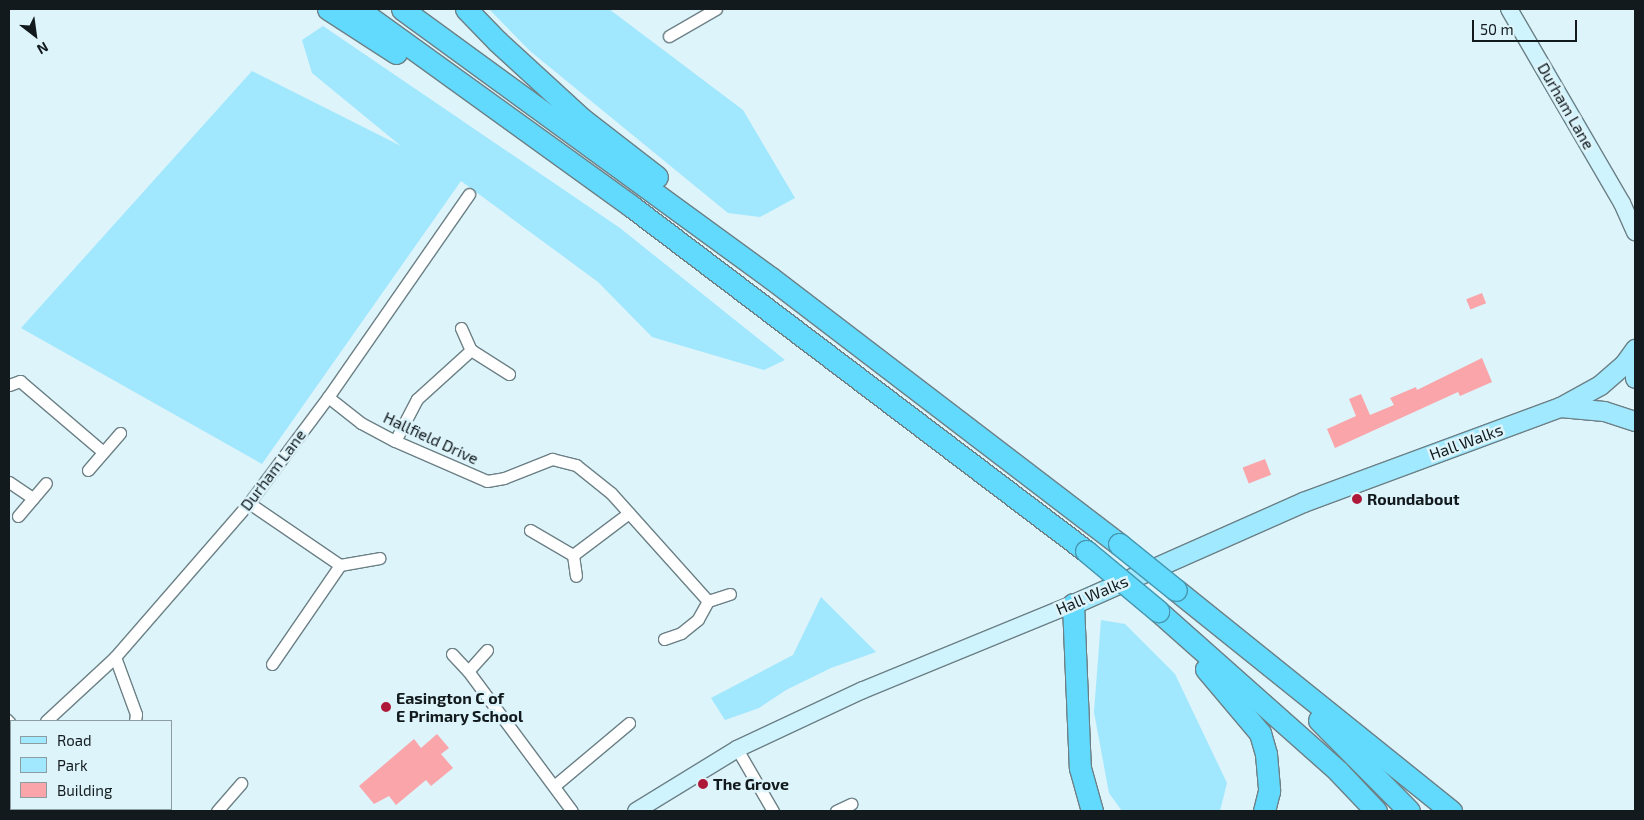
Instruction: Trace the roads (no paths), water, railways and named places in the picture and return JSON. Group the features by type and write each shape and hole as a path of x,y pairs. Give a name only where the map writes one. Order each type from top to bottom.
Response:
{"highway":[{"path":"328,9 631,206"},
{"path":"358,9 631,206 1086,551 1158,611 1338,771 1376,811"},
{"path":"402,9 771,278 1119,544 1451,811"},
{"path":"466,9 497,42 581,118 645,167 771,278"},
{"path":"1176,590 1316,718 1409,811"},
{"path":"1073,604 1080,768 1092,811"},
{"path":"1158,611 1260,733 1266,754 1269,791 1264,811"}],"main road":[{"name":"Durham Lane","path":"1509,9 1622,203 1635,232"},
{"name":"Durham Lane","path":"1622,203 1635,218"},
{"name":"Hall Walks","path":"636,811 738,749 871,686 1073,604 1303,502 1560,407 1600,385 1624,364 1635,348"},
{"name":"Hall Walks","path":"1560,407 1604,411 1635,421"}],"street":[{"path":"669,36 716,9"},
{"name":"Durham Lane","path":"47,720 115,657 249,503 328,397 469,194"},
{"path":"460,328 471,350 509,374"},
{"path":"395,441 417,399 471,350"},
{"path":"9,385 20,381 102,450"},
{"name":"Hallfield Drive","path":"328,397 361,423 395,441 487,481 504,478 552,459 576,465 595,477 708,601"},
{"path":"88,470 102,450 120,433"},
{"path":"9,482 33,498"},
{"path":"18,516 46,483"},
{"path":"249,503 340,565 379,558"},
{"path":"573,555 629,513"},
{"path":"530,530 573,555"},
{"path":"573,555 576,576"},
{"path":"272,664 340,565"},
{"path":"664,639 681,633 698,619 708,601 730,594"},
{"path":"468,671 487,650"},
{"path":"452,654 468,671 572,811"},
{"path":"115,657 136,714 134,720"},
{"path":"554,786 629,723"},
{"path":"738,749 773,811"},
{"path":"217,811 241,783"},
{"path":"836,811 851,804"}],"place":[{"name":"Roundabout","path":"1357,499"},
{"name":"Easington C of E Primary School","path":"386,707"},
{"name":"The Grove","path":"703,784"}]}
